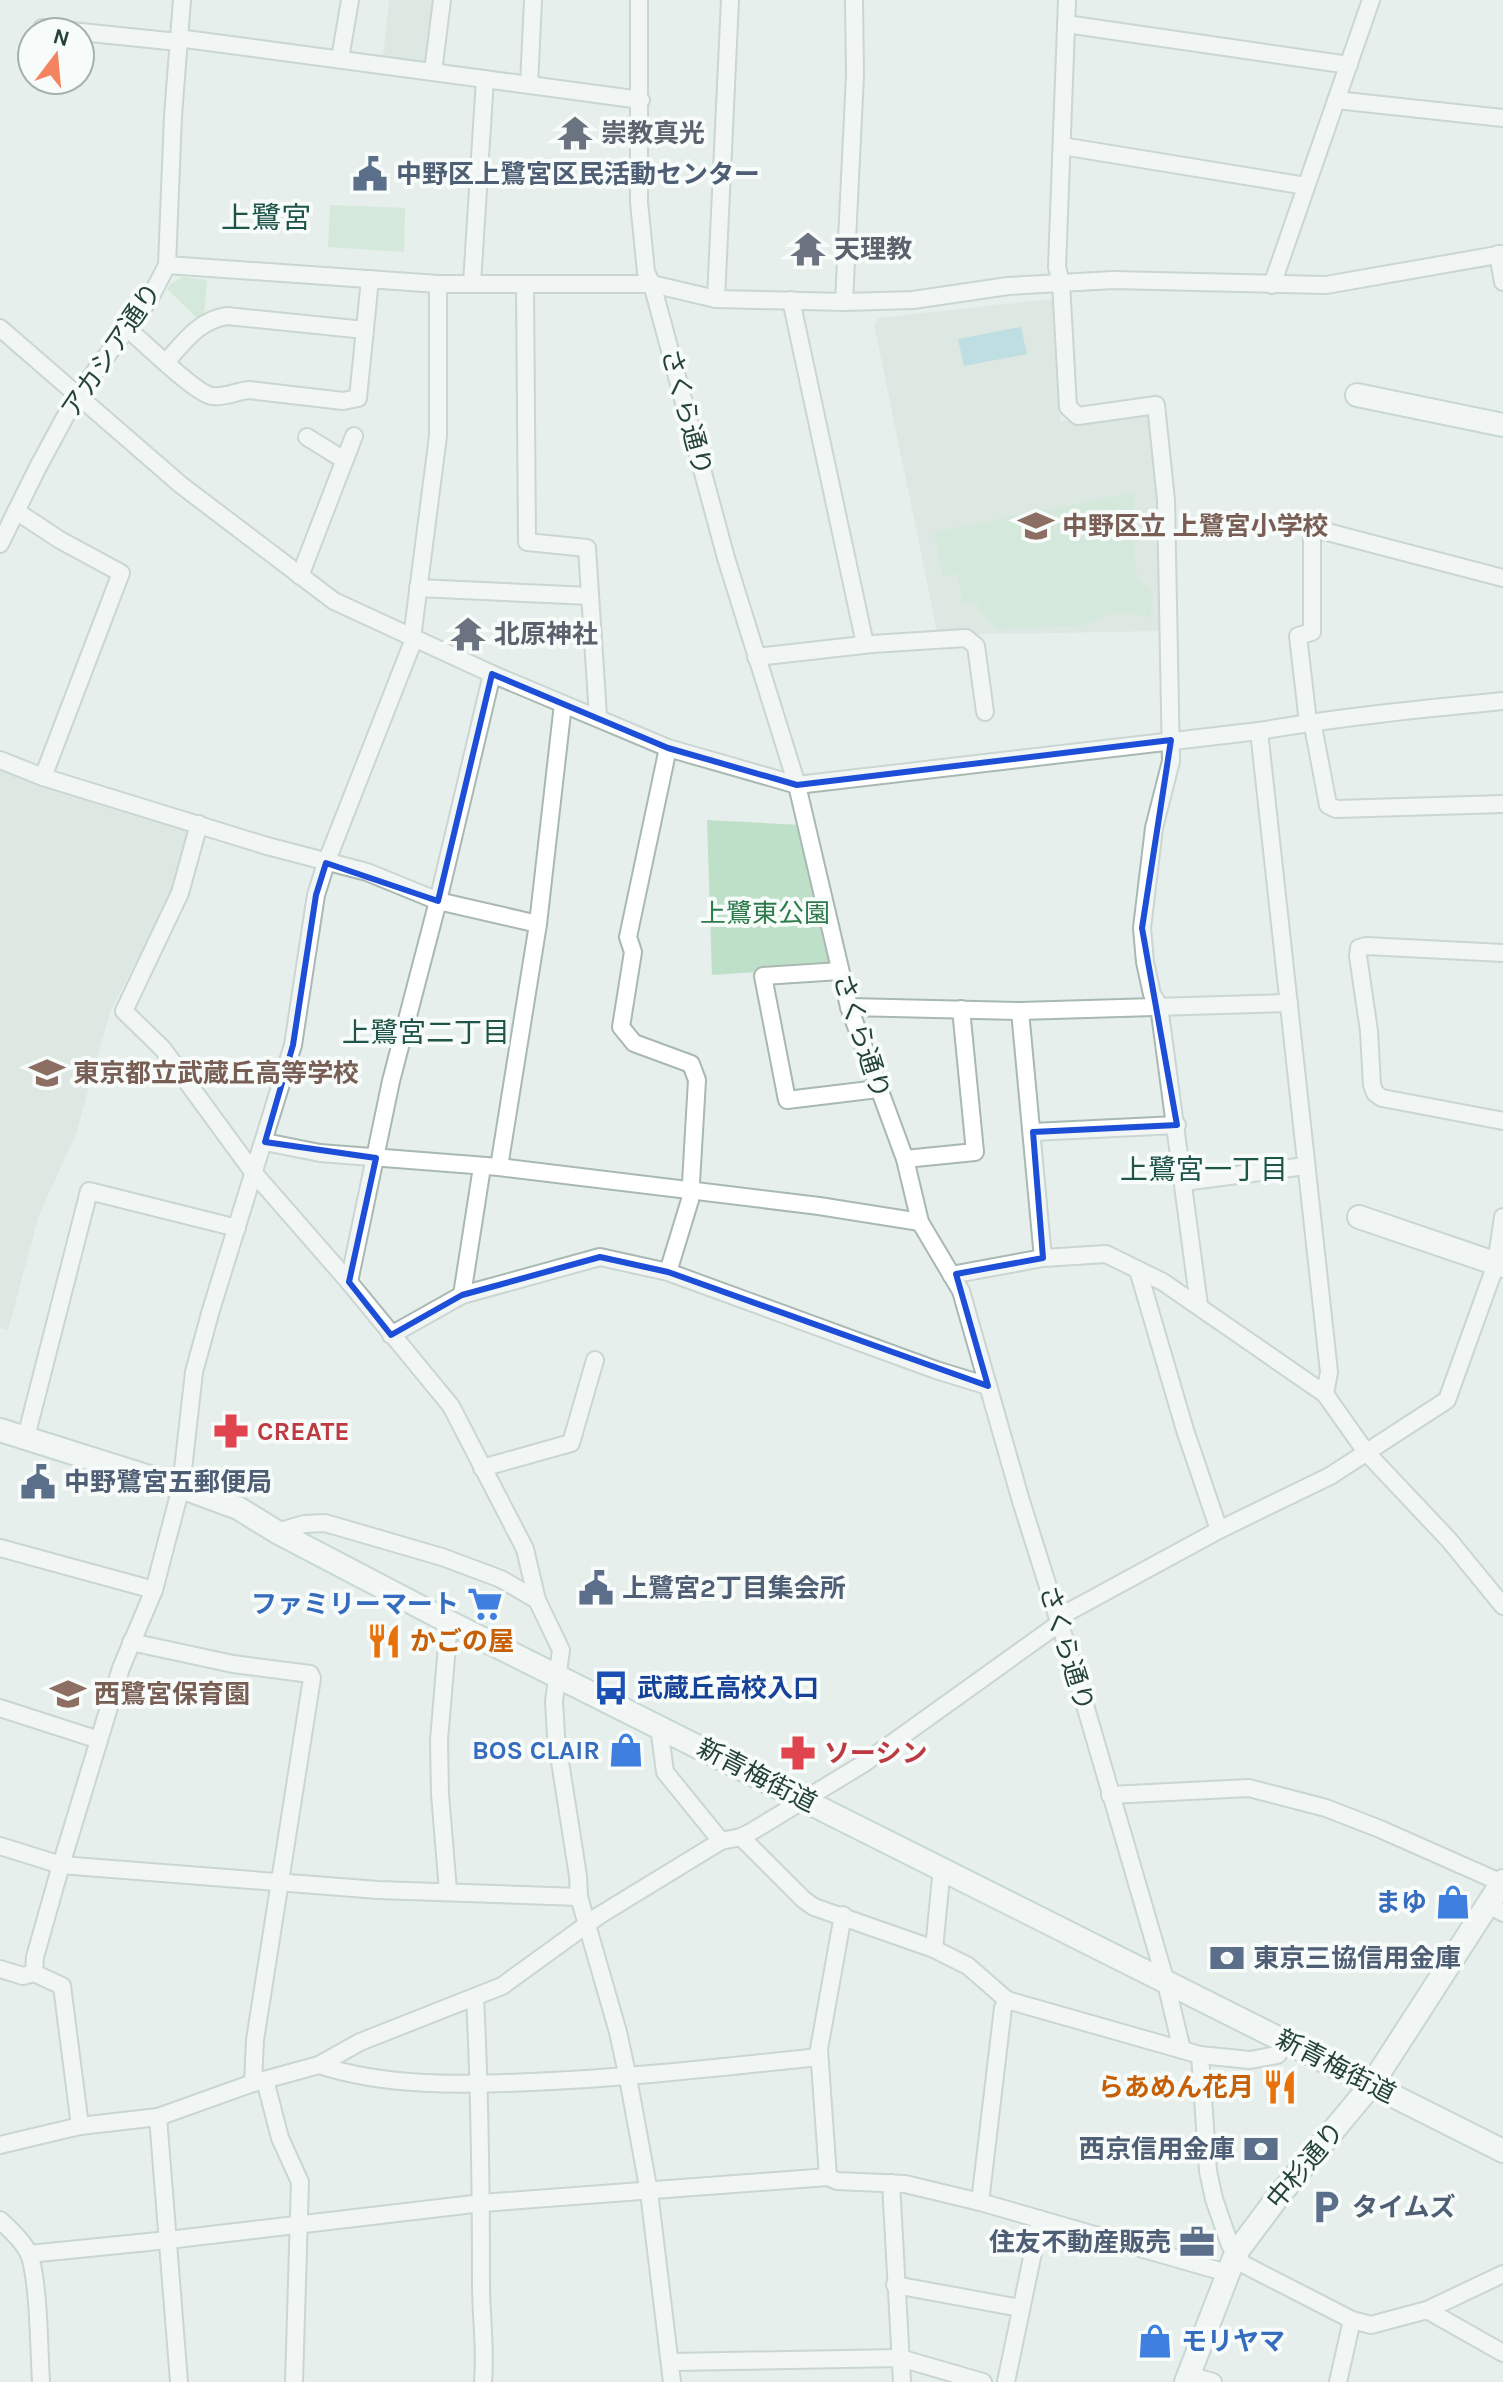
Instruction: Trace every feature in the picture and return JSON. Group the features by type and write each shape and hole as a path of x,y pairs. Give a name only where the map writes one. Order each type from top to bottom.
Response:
{"main road":[{"path":"1357,395 1503,423"},
{"path":"1359,1217 1499,1265"},
{"name":"新青梅街道","path":"0,1430 238,1508 277,1532 449,1622 1503,2151"},
{"name":"中杉通り","path":"1188,2379 1231,2263 1277,2198 1372,2084 1502,1882"}],"street":[{"name":"アカシア通り","path":"0,544 77,395 149,300 167,265 182,0"},
{"path":"340,59 350,0"},
{"path":"433,72 442,0"},
{"path":"529,85 533,0"},
{"name":"さくら通り","path":"639,0 639,202 646,272 652,284 726,558 797,785 849,1007 905,1159 920,1222 961,1291 1165,1979 1182,2050"},
{"path":"716,299 730,0"},
{"path":"844,302 855,75 854,0"},
{"path":"1067,0 1057,267 1061,283 1068,407 1078,416 1156,405 1166,500 1171,740 1169,774 1154,828 1142,928 1150,983 1159,1006 1177,1125 1199,1305"},
{"path":"1272,285 1371,0"},
{"path":"1066,24 1349,65"},
{"path":"96,33 340,59 641,100"},
{"path":"472,283 485,79"},
{"path":"1336,100 1503,118"},
{"path":"1062,146 1306,186"},
{"path":"167,265 438,284 652,284 716,299 844,302 913,300 1008,286 1113,280 1326,285 1501,254 1503,282"},
{"path":"127,328 203,394 214,397 249,390 343,401 358,398 370,279"},
{"path":"34,1973 35,1957 61,1865 131,1642 154,1590 181,1487 194,1372 293,1045 316,895 413,639 438,436 438,284"},
{"path":"525,284 527,542 587,548 598,716"},
{"path":"791,300 865,644"},
{"path":"166,362 207,321 227,316 365,330"},
{"path":"0,328 181,485 334,601 492,674 668,748 797,785 1503,701"},
{"path":"300,576 354,436"},
{"path":"307,437 344,460"},
{"path":"16,511 60,540 121,573 43,777"},
{"path":"1503,578 1312,528 1312,632 1298,636 1310,722 1328,805 1336,809 1503,804"},
{"path":"418,588 590,596"},
{"path":"756,657 865,644 966,638 976,646 985,712"},
{"path":"349,1282 407,1014 438,901 492,674"},
{"path":"462,1295 538,924 563,704"},
{"path":"1259,731 1329,1372 1325,1394"},
{"path":"668,748 628,937 633,952 621,1027 634,1043 691,1064 697,1080 690,1190 668,1272"},
{"path":"0,760 43,777 326,863 367,872 438,901 538,924"},
{"path":"199,824 180,893 124,1011 163,1049 253,1172 451,1406 525,1549 537,1600 561,1650 554,1701 556,1736 579,1897 628,2078 649,2192 672,2382"},
{"path":"1503,953 1366,946 1359,948 1358,956 1375,1093 1382,1098 1503,1121"},
{"path":"840,971 763,976 787,1100 878,1089"},
{"path":"849,1007 1020,1011 1289,1003"},
{"path":"905,1159 975,1152 961,1009"},
{"path":"1020,1011 1043,1258"},
{"path":"1033,1132 1177,1125"},
{"path":"265,1142 320,1153 490,1167 819,1206 920,1222"},
{"path":"1184,1182 1305,1166"},
{"path":"26,1437 89,1191 237,1228"},
{"path":"0,2145 80,2126 158,2117 319,2065 360,2042 502,1986 600,1915 721,1841 741,1837 863,1764 1060,1620 1219,1530 1330,1476 1447,1400 1499,1265 1503,1217"},
{"path":"951,1275 1043,1258 1106,1254 1163,1282 1325,1394 1366,1452 1449,1540 1503,1606"},
{"path":"391,1335 462,1295 600,1257 668,1272 988,1386"},
{"path":"1138,1270 1185,1430 1219,1530"},
{"path":"482,1468 571,1443 595,1360"},
{"path":"277,1532 304,1524 325,1523 442,1557 501,1579 537,1600"},
{"path":"0,1549 154,1590"},
{"path":"448,1891 439,1740 449,1622"},
{"path":"131,1642 233,1664 310,1674 312,1678 255,2040 259,2082 300,2182 294,2382"},
{"path":"0,1708 99,1740"},
{"path":"659,1727 665,1772 721,1841"},
{"path":"1110,1795 1249,1788 1326,1808 1502,1882"},
{"path":"741,1837 814,1907 934,1949 968,1966 1007,2000 1200,2055 1250,2060 1277,2055 1288,2043"},
{"path":"0,1846 61,1865 378,1890 579,1897"},
{"path":"934,1949 942,1867"},
{"path":"828,2177 819,2057 843,1915"},
{"path":"0,1969 23,1976 34,1973 62,1986 80,2126"},
{"path":"475,1998 480,2084 483,2382"},
{"path":"980,2202 1003,2008 1007,2000"},
{"path":"1200,2055 1208,2171 1231,2263"},
{"path":"319,2065 349,2075 480,2084 628,2078 819,2057"},
{"path":"158,2117 179,2382"},
{"path":"29,2254 482,2203 828,2177 837,2181 905,2184 1040,2219 1243,2264 1352,2320 1371,2325 1427,2310 1503,2274"},
{"path":"891,2183 902,2382"},
{"path":"1006,2382 1040,2219"},
{"path":"2,2224 29,2254 35,2287 41,2382"},
{"path":"895,2285 1020,2308"},
{"path":"1427,2310 1503,2353"},
{"path":"1338,2382 1352,2320"},
{"path":"671,2362 900,2358 983,2382"},
{"path":"1188,2379 1213,2382"}],"highlighted area":[{"path":"492,674 668,748 797,785 1171,740 1142,928 1177,1125 1033,1132 1043,1258 956,1274 988,1386 668,1272 600,1257 462,1295 391,1335 349,1282 376,1158 265,1142 293,1045 316,895 326,863 438,901"}],"shaded area":[{"path":"389,0 436,0 429,59 425,62 383,57"},
{"name":"中野区立 上鷺宮小学校","path":"1052,299 1058,303 1060,421 1150,413 1155,418 1159,631 942,635 937,631 874,324 879,318"},
{"name":"東京都立武蔵丘高等学校","path":"0,767 55,789 184,828 188,835 173,890 110,1012 76,1134 39,1215 8,1330 0,1328"}],"green space":[{"path":"330,205 405,208 404,252 328,247"},
{"path":"182,277 207,280 204,314 198,319 167,289"},
{"path":"1135,492 1132,526 1137,578 1152,591 1151,617 1115,612 1086,625 997,629 980,611 977,603 963,602 958,574 943,576 934,532"},
{"name":"上鷺東公園","path":"707,820 800,825 835,967 712,975"}],"water":[{"path":"1021,327 1027,354 964,366 958,339"}],"place":[{"name":"崇教真光","path":"575,133"},
{"name":"中野区上鷺宮区民活動センター","path":"370,174"},
{"name":"天理教","path":"808,249"},
{"name":"中野区立 上鷺宮小学校","path":"1036,526"},
{"name":"北原神社","path":"468,634"},
{"name":"東京都立武蔵丘高等学校","path":"47,1073"},
{"name":"CREATE","path":"231,1431"},
{"name":"中野鷺宮五郵便局","path":"38,1482"},
{"name":"上鷺宮2丁目集会所","path":"596,1588"},
{"name":"ファミリーマート","path":"485,1604"},
{"name":"かごの屋","path":"384,1641"},
{"name":"武蔵丘高校入口","path":"611,1688"},
{"name":"西鷺宮保育園","path":"68,1694"},
{"name":"BOS CLAIR","path":"626,1750"},
{"name":"ソーシン","path":"798,1753"},
{"name":"まゆ","path":"1453,1902"},
{"name":"東京三協信用金庫","path":"1227,1958"},
{"name":"らあめん花月","path":"1280,2087"},
{"name":"西京信用金庫","path":"1261,2149"},
{"name":"タイムズ","path":"1326,2207"},
{"name":"住友不動産販売","path":"1197,2242"},
{"name":"モリヤマ","path":"1155,2341"}],"district":[{"name":"上鷺宮","path":"266,218"},
{"name":"上鷺宮二丁目","path":"426,1032"},
{"name":"上鷺宮一丁目","path":"1204,1169"}]}
